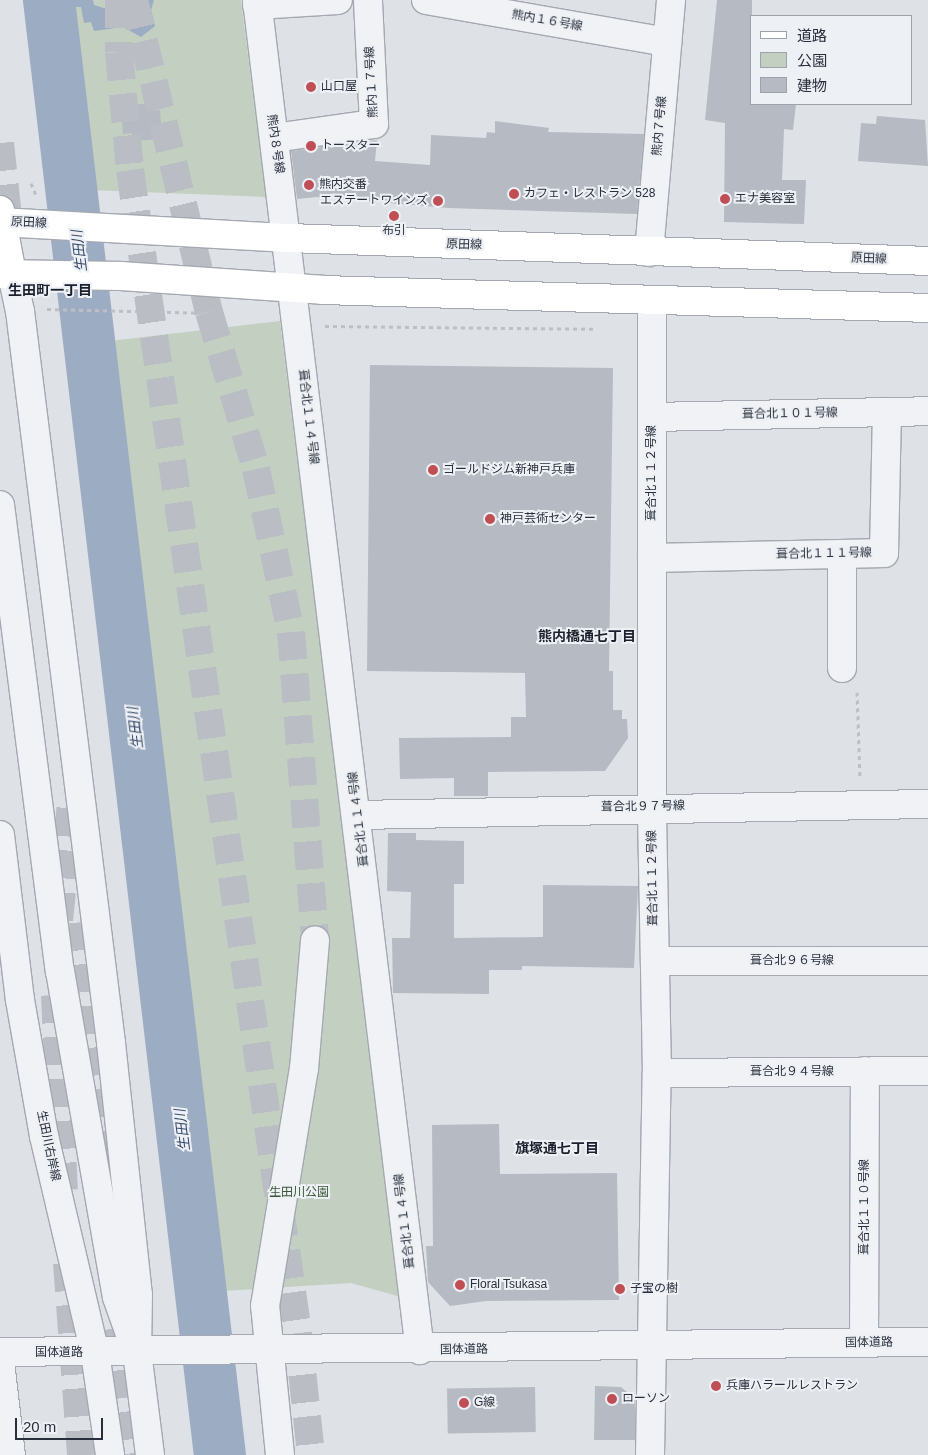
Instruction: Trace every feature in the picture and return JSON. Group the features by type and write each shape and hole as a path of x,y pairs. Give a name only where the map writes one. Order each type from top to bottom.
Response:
{"main road":[{"name":"原田線","path":"1,218 41,224 289,238 649,252 928,260"},
{"path":"1,218 6,274 45,273 120,276 293,288 928,308"}],"street":[{"path":"257,3 338,0"},
{"name":"熊内１７号線","path":"274,138 374,124 368,0"},
{"name":"熊内１６号線","path":"426,0 667,42"},
{"name":"熊内７号線","path":"649,252 672,0"},
{"name":"熊内８号線","path":"257,3 289,238 293,288"},
{"path":"6,274 20,310 111,1043 138,1295 149,1352 150,1455"},
{"name":"葺合北１１４号線","path":"293,288 358,815 420,1350"},
{"name":"葺合北１１２号線","path":"650,1455 657,1073 652,807 652,300"},
{"name":"葺合北１０１号線","path":"652,417 928,411"},
{"name":"葺合北１１１号線","path":"652,558 884,553 887,412"},
{"path":"0,505 60,971 117,1297 149,1352"},
{"path":"842,554 842,668"},
{"name":"葺合北９７号線","path":"358,815 652,807 928,804"},
{"name":"生田川右岸線","path":"0,835 20,1000 43,1126 95,1353 110,1455"},
{"path":"280,1455 256,1350 304,1069 314,940"},
{"name":"葺合北９６号線","path":"655,961 928,960"},
{"name":"葺合北１１０号線","path":"864,1344 865,1071"},
{"name":"葺合北９４号線","path":"657,1073 928,1071"},
{"name":"国体道路","path":"0,1352 95,1353 256,1350 651,1348 928,1342"},
{"path":"0,1362 12,1455"}],"path":[{"path":"38,310 116,309 222,314"},
{"path":"318,326 602,329"},
{"path":"842,668 856,668 861,805"}],"green space":[{"path":"65,0 241,0 266,197 90,190"},
{"name":"生田川公園","path":"280,321 401,1297 351,1283 222,1291 110,341"}],"water":[{"path":"74,0 93,0 94,5 107,9 108,16 122,15 139,0 154,0 151,10 155,26 141,37 123,27 94,31 91,22 84,23 81,7 74,7"}],"building":[{"path":"717,0 752,0 752,15 750,15 750,105 796,105 793,130 784,129 782,180 806,180 804,224 724,222 725,123 705,120"},
{"path":"147,104 148,111 160,110 162,139 132,141 132,133 123,134 121,105"},
{"path":"877,116 925,120 928,166 858,161 861,123 876,124"},
{"path":"495,121 549,128 548,132 644,134 637,214 449,208 317,197 297,199 291,151 377,140 375,161 430,165 431,135 486,138 487,132 495,133"},
{"name":"神戸芸術センター","path":"370,365 613,368 609,671 613,671 613,710 622,710 622,719 627,719 628,738 605,771 488,772 488,796 454,796 454,778 400,779 399,738 511,737 511,717 526,717 525,673 367,671"},
{"path":"388,833 416,833 416,840 464,841 464,884 454,884 454,938 543,937 543,885 638,886 634,968 522,966 522,970 489,970 489,994 393,993 392,938 410,938 411,892 387,891"},
{"path":"499,1124 500,1174 617,1173 619,1300 486,1301 450,1306 428,1282 426,1246 433,1246 432,1125"},
{"path":"595,1386 621,1387 635,1399 635,1440 594,1440"},
{"path":"535,1387 536,1432 448,1434 447,1389"}],"waterway":[{"name":"生田川","path":"49,0 220,1455"}],"tunnel":[{"path":"119,0 119,52 130,170 298,1333 311,1455"},
{"path":"134,0 209,312 256,469 291,632 315,940"},
{"path":"0,143 10,235"},
{"path":"59,920 72,795"},
{"path":"83,922 102,1150"},
{"path":"55,995 64,1190"},
{"path":"67,1263 81,1455"},
{"path":"118,1328 135,1455"}],"place":[{"name":"山口屋","path":"311,87"},
{"name":"トースター","path":"311,146"},
{"name":"熊内交番","path":"309,185"},
{"name":"カフェ・レストラン 528","path":"514,194"},
{"name":"エナ美容室","path":"725,199"},
{"name":"エステートワインズ","path":"438,201"},
{"name":"布引","path":"394,216"},
{"name":"ゴールドジム新神戸兵庫","path":"433,470"},
{"name":"神戸芸術センター","path":"490,519"},
{"name":"Floral Tsukasa","path":"460,1285"},
{"name":"子宝の樹","path":"620,1289"},
{"name":"兵庫ハラールレストラン","path":"716,1386"},
{"name":"ローソン","path":"612,1399"},
{"name":"G線","path":"464,1403"}],"district":[{"name":"生田町一丁目","path":"50,290"},
{"name":"熊内橋通七丁目","path":"587,636"},
{"name":"旗塚通七丁目","path":"557,1148"}]}
